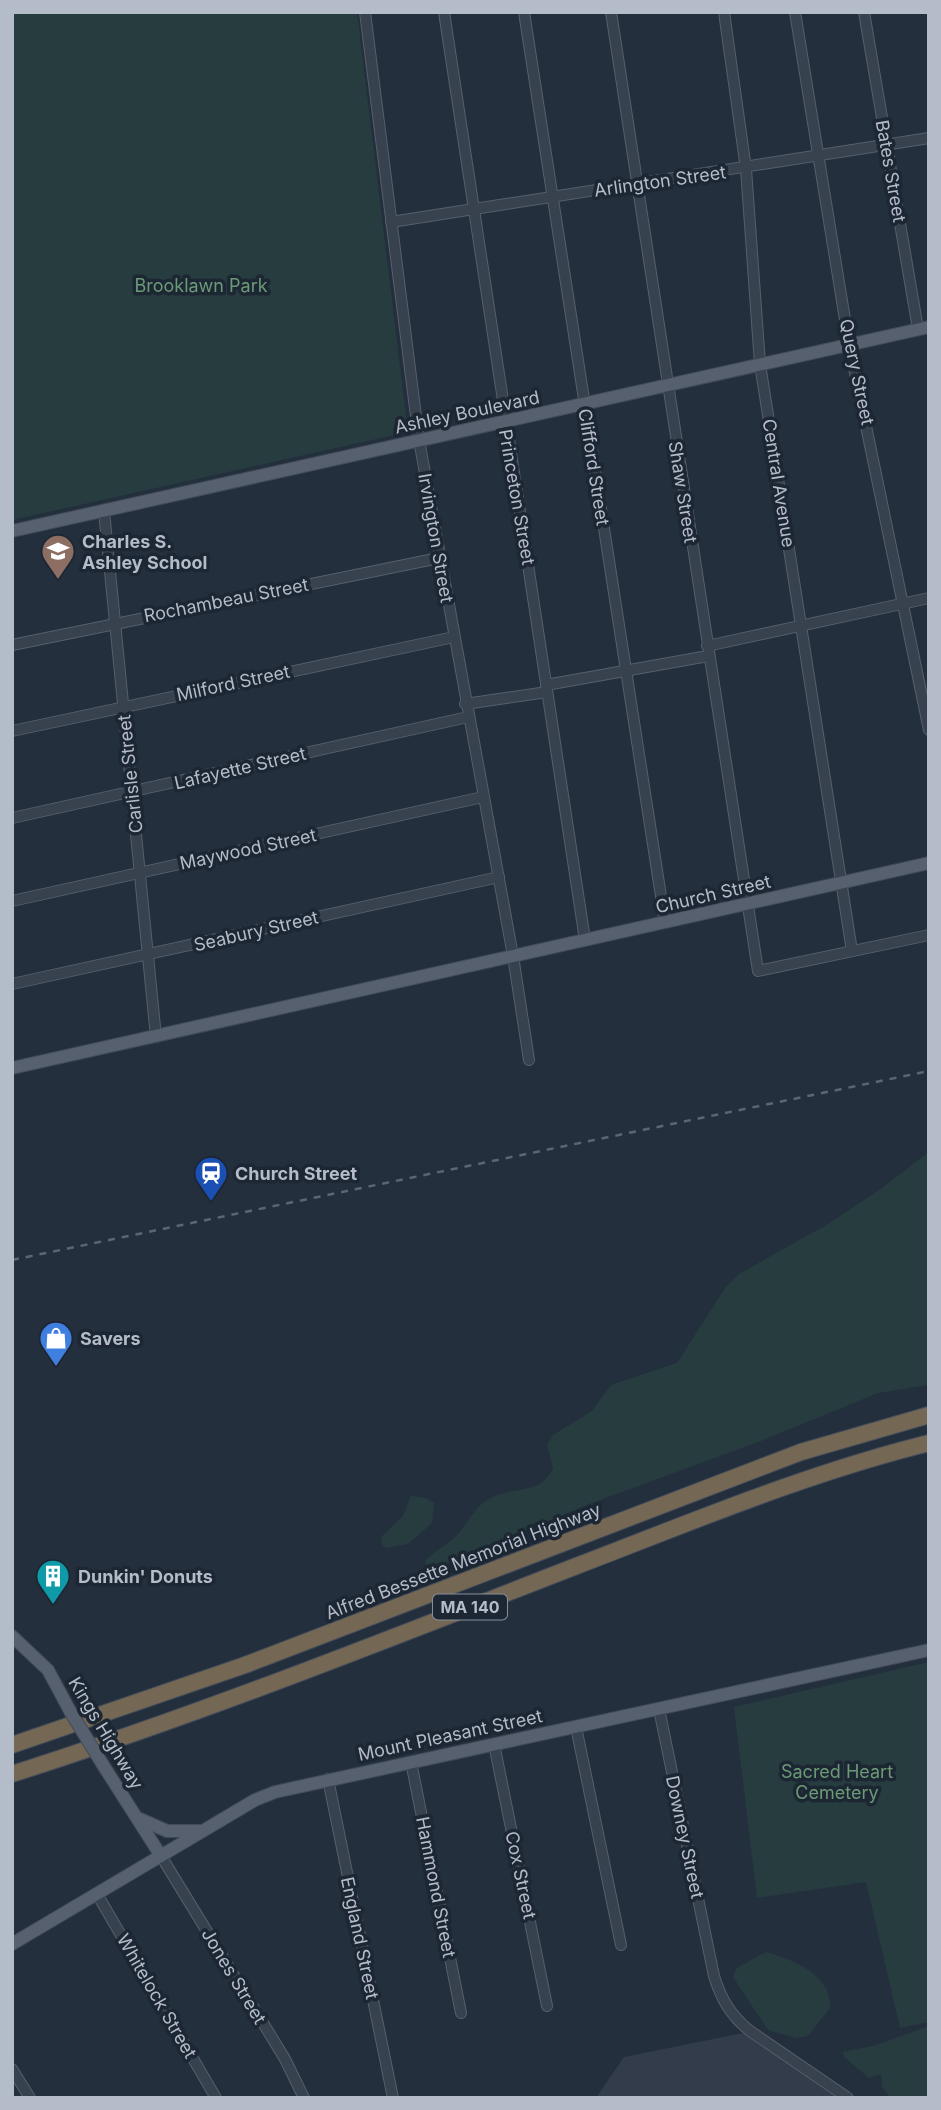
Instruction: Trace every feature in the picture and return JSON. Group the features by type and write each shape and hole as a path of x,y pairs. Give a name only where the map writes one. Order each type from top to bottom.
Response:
{"highway":[{"name":"Alfred Bessette Memorial Highway","path":"17,1743 245,1665 789,1457 929,1415"},
{"name":"MA 140","path":"12,1774 308,1671 755,1497 855,1463 929,1443"},
{"path":"12,1779 58,1759"}],"main road":[{"name":"Ashley Boulevard","path":"12,531 923,328"},
{"name":"Church Street","path":"12,1068 929,863"},
{"name":"Kings Highway","path":"12,1636 48,1670 70,1711 161,1856"},
{"name":"Mount Pleasant Street","path":"12,1944 265,1796 328,1779 929,1650"},
{"path":"136,1817 167,1831 204,1831"}],"street":[{"name":"Irvington Street","path":"365,12 419,440 465,704 499,877 529,1060"},
{"name":"Princeton Street","path":"444,12 504,422 516,482 585,940"},
{"name":"Clifford Street","path":"524,12 665,922"},
{"name":"Shaw Street","path":"611,12 666,386 758,971 852,951"},
{"name":"Central Avenue","path":"724,12 746,169 760,364 852,951"},
{"name":"Query Street","path":"795,12 849,344 864,405 929,730"},
{"name":"Bates Street","path":"864,12 923,328"},
{"name":"Arlington Street","path":"391,222 746,169 929,138"},
{"name":"Carlisle Street","path":"104,511 156,1037"},
{"name":"Rochambeau Street","path":"12,645 439,558"},
{"path":"465,704 626,672 800,625 929,598"},
{"name":"Milford Street","path":"12,731 454,637"},
{"name":"Lafayette Street","path":"12,818 468,717"},
{"name":"Maywood Street","path":"12,901 483,797"},
{"name":"Seabury Street","path":"12,985 499,877"},
{"path":"852,951 929,935"},
{"name":"Downey Street","path":"659,1709 711,1964 721,1996 737,2020 848,2098"},
{"path":"576,1727 621,1945"},
{"name":"Cox Street","path":"494,1744 547,2006"},
{"name":"Hammond Street","path":"411,1762 461,2013"},
{"name":"England Street","path":"328,1779 393,2098"},
{"name":"Jones Street","path":"161,1856 285,2059 304,2098"},
{"name":"Whitelock Street","path":"97,1894 216,2098"},
{"path":"12,2069 30,2098"}],"shaded area":[{"path":"743,2033 837,2098 596,2098 624,2057"}],"green space":[{"name":"Brooklawn Park","path":"12,12 357,12 408,432 12,520"},
{"path":"929,1152 929,1385 878,1393 761,1441 589,1504 450,1563 435,1567 425,1564 426,1560 456,1536 486,1500 527,1489 548,1477 553,1468 547,1445 553,1435 592,1411 611,1385 677,1363 725,1288 739,1274 828,1224"},
{"path":"411,1496 426,1498 434,1503 432,1523 408,1544 386,1548 381,1543 382,1536 403,1516"},
{"name":"Sacred Heart Cemetery","path":"929,1662 929,2022 900,2028 866,1882 757,1898 734,1707"},
{"path":"766,1952 808,1970 817,1977 829,1996 830,2008 808,2036 796,2038 768,2030 733,1977 737,1968"},
{"path":"929,2026 929,2098 891,2098 882,2087 881,2074 869,2078 844,2057 843,2052 876,2045"}],"railway":[{"path":"12,1260 929,1071"}],"place":[{"name":"Charles S. Ashley School","path":"58,581"},
{"name":"Church Street","path":"211,1203"},
{"name":"Savers","path":"56,1368"},
{"name":"Dunkin' Donuts","path":"53,1606"}]}
